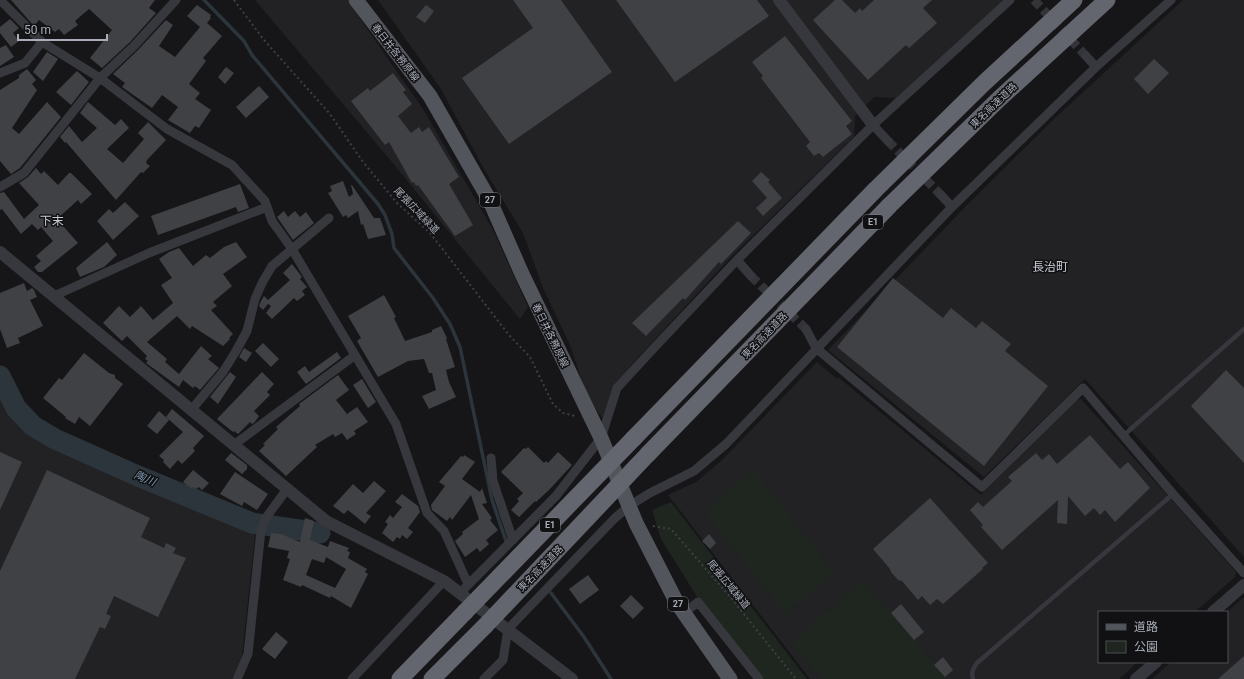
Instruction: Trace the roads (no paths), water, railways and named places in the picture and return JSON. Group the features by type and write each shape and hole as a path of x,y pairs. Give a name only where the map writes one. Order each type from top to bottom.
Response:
{"highway":[{"name":"E1","path":"400,679 881,184 985,82 1074,0"},
{"name":"東名高速道路","path":"432,679 486,625 648,454 890,205 999,99 1106,0"}],"main road":[{"name":"春日井各務原線","path":"356,0 430,96 490,201 522,274 601,438 636,523 684,613 730,679"}],"street":[{"path":"0,0 42,42 100,78 167,129 232,165 265,201 272,221 292,249 354,356 396,424 427,512 444,531 464,588"},
{"path":"0,187 24,173 100,78 134,46 176,0"},
{"path":"779,0 873,125 888,141"},
{"path":"464,588 556,496 601,438 617,388 737,260 873,125 1010,0"},
{"path":"484,679 503,660 508,629 615,518 629,506 650,493 694,471 726,444 952,207 1096,67 1171,0"},
{"path":"0,74 25,63 42,42"},
{"path":"1086,56 1096,67"},
{"path":"941,195 952,207"},
{"path":"54,296 149,253 267,207"},
{"path":"192,409 223,372 236,351 247,331 255,299 272,266 330,218"},
{"path":"0,252 235,444 326,521 444,581 464,588 508,629 572,679"},
{"path":"737,260 751,276"},
{"path":"806,329 816,348 982,488 1083,388 1173,494 1244,573"},
{"path":"235,444 354,356"},
{"path":"491,458 493,481 513,540"},
{"path":"237,679 248,654 261,530 265,519 287,489"},
{"path":"352,679 444,581"},
{"path":"1214,611 1244,585"},
{"path":"684,613 698,602 759,679"},
{"path":"1136,679 1155,663"}],"lane":[{"path":"1124,435 1244,329"},
{"path":"973,679 973,669 977,663 1173,494"}],"waterway":[{"path":"204,0 244,41 252,55 378,204 385,215 392,234 394,248 433,298 450,324 460,347 492,500 507,544"},
{"name":"陶川","path":"0,376 16,408 33,426 55,439 138,476 252,523 320,533"},
{"path":"551,593 584,637 611,679"}],"tunnel":[{"path":"1034,0 1086,56"},
{"path":"888,141 941,195"},
{"path":"751,276 806,329"}],"district":[{"name":"下末","path":"52,221"},
{"name":"長治町","path":"1050,267"}]}
